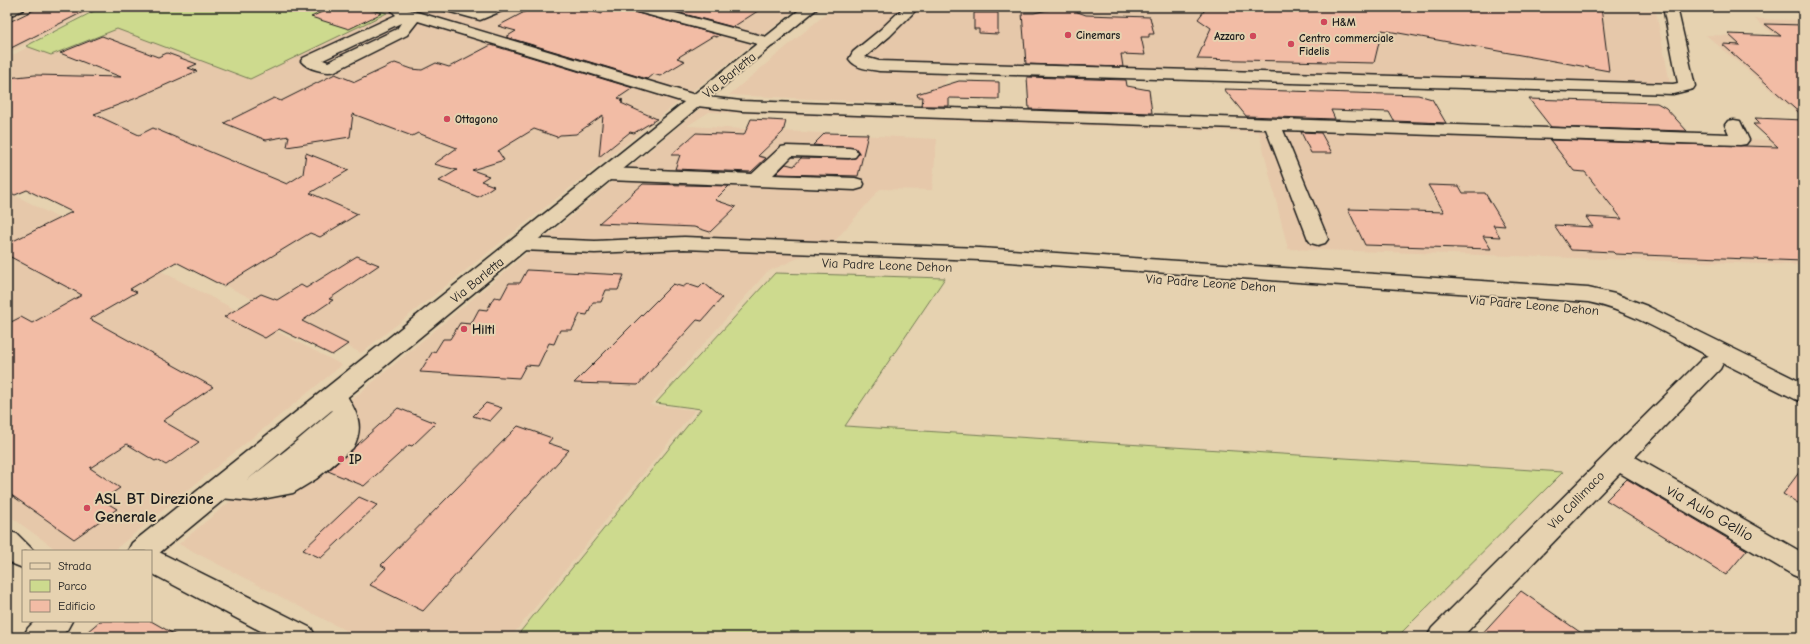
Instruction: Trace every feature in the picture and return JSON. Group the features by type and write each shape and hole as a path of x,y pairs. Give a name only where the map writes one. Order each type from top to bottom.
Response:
{"street":[{"path":"7,13 18,7"},
{"path":"448,7 480,16 498,7"},
{"path":"635,7 769,42"},
{"name":"Via Barletta","path":"143,550 220,488 340,404 521,244 812,7"},
{"path":"912,7 885,33 858,55 857,60 863,63 887,66 1673,89 1687,86 1670,7"},
{"path":"408,14 402,32 329,68 309,61 408,14 697,101 741,106 1740,140 1734,125"},
{"path":"1273,125 1318,239"},
{"path":"757,180 788,151 849,153"},
{"path":"608,174 854,184"},
{"name":"Via Padre Leone Dehon","path":"521,244 595,247 684,244 980,254 1580,294 1607,299 1639,311 1803,393"},
{"name":"Via Padre Leone Dehon","path":"595,247 678,258 971,268 1583,306 1600,309 1629,320 1803,409"},
{"name":"Via Callimaco","path":"1442,637 1712,363"},
{"path":"220,488 252,491 284,486 307,472 344,441 347,427 340,404"},
{"name":"via Aulo Gellio","path":"1617,459 1803,567"},
{"path":"7,542 22,555"},
{"path":"152,561 301,637"},
{"path":"38,637 56,622"}],"shaded area":[{"path":"7,7 99,7 7,54"},
{"path":"104,7 799,7 361,353 7,177 7,58"},
{"path":"834,7 1655,7 1670,83 997,65 996,77 948,75 936,105 729,95"},
{"path":"1755,19 1803,20 1803,118 1706,35 1777,37"},
{"path":"709,101 1769,140 1753,120 1803,121 1803,265 1288,249 1259,132 709,112 687,126 937,139 932,190 880,189 834,242 767,272 650,405 695,410 511,637 358,637 179,544"},
{"path":"7,191 342,365 114,550 57,550 7,514"}],"green space":[{"path":"102,7 367,7 387,13 250,79 117,29 51,55 26,46"},
{"path":"775,273 945,278 845,426 1563,472 1397,637 516,637 701,409 656,403"}],"building":[{"path":"40,7 93,7 7,50 7,23"},
{"path":"333,7 361,7 382,13 349,29 311,17"},
{"path":"534,7 578,7 602,14 603,7 627,7 630,11 720,35 717,37 713,36 677,58 685,61 660,76 653,74 647,79 506,37 516,31 498,26"},
{"path":"658,7 764,7 733,27"},
{"name":"Centro commerciale Fidelis","path":"1207,7 1601,7 1609,71 1382,30 1374,63 1197,59 1211,28 1198,19"},
{"name":"Cinemars","path":"1052,9 1072,10 1086,15 1150,17 1154,34 1149,34 1149,37 1141,37 1145,55 1121,54 1123,67 1026,64 1022,13 1034,13"},
{"path":"974,13 998,13 998,34 979,33 979,29 974,29"},
{"path":"1765,24 1803,25 1803,116 1722,44 1740,45 1728,34 1781,36"},
{"path":"102,36 158,57 167,53 197,64 188,68 197,71 134,99 94,114 139,135 153,128 287,184 303,174 306,153 349,170 310,193 358,214 320,237 310,233 223,286 176,262 130,289 137,292 90,319 213,387 163,421 199,442 166,465 157,460 155,461 127,444 90,468 120,488 102,500 117,509 74,539 7,492 7,324 21,317 32,323 82,295 7,255 7,244 72,212 27,190 15,195 7,191 7,78 35,75 121,77 60,53"},
{"path":"491,45 633,88 618,98 623,100 620,101 623,102 621,103 657,119 634,133 630,132 599,157 603,115 576,134 560,135 557,137 534,129 498,151 504,160 472,170 489,176 481,181 494,186 478,197 439,181 457,170 434,164 457,148 418,133 412,136 353,114 350,137 287,147 289,136 266,140 224,123 274,98 281,101 335,74 355,82 395,63 412,69 422,70 436,63 449,67"},
{"path":"1027,77 1126,80 1127,86 1149,90 1152,113 1029,109"},
{"path":"959,81 999,82 999,99 949,98 949,106 922,106 923,97 918,97 917,94"},
{"path":"1224,89 1418,95 1432,99 1446,123 1394,121 1389,112 1331,110 1335,119 1246,116"},
{"path":"1529,99 1657,103 1666,108 1687,131 1551,127"},
{"path":"1755,118 1803,120 1803,261 1615,254 1613,252 1571,250 1554,225 1593,227 1586,217 1622,219 1585,172 1574,171 1550,140 1778,147 1753,124 1761,124"},
{"path":"751,119 786,121 783,132 758,156 766,158 751,172 675,169 680,155 671,155 696,133 744,135"},
{"path":"1301,132 1321,133 1332,153 1311,153"},
{"path":"825,133 868,134 858,176 776,174 786,164 794,166 801,158 849,159 855,158 859,154 855,148 813,145"},
{"path":"643,184 729,186 715,200 736,207 710,232 694,227 599,223"},
{"path":"1428,185 1459,186 1463,193 1485,193 1505,226 1493,225 1500,237 1483,236 1491,249 1365,245 1348,209 1444,212"},
{"path":"357,256 379,265 329,299 333,300 302,321 348,344 332,355 279,329 265,338 224,317 261,294 277,300 301,285 306,288"},
{"path":"527,270 624,275 618,290 606,290 601,302 593,302 587,315 580,314 572,330 560,330 554,344 549,343 538,366 526,365 519,378 420,372 433,351 435,352 443,339 450,339 460,323 471,324 479,309 487,310 494,297 501,298 509,283 520,283"},
{"path":"704,283 722,298 702,321 697,320 638,385 574,383 673,284 683,287 687,284 699,288"},
{"path":"486,403 502,408 490,421 473,416"},
{"path":"398,408 436,423 412,446 409,445 364,486 328,471"},
{"path":"518,426 552,438 548,443 569,450 423,611 370,585 386,568 381,565"},
{"path":"1803,467 1803,506 1783,494"},
{"path":"1627,479 1747,550 1726,575 1606,500"},
{"path":"359,497 377,505 321,558 303,550"},
{"path":"1521,591 1587,637 1479,637"},
{"path":"99,622 152,622 179,637 81,637"}],"place":[{"name":"H&M","path":"1324,22"},
{"name":"Cinemars","path":"1068,35"},
{"name":"Azzaro","path":"1253,36"},
{"name":"Centro commerciale Fidelis","path":"1291,44"},
{"name":"Ottagono","path":"447,119"},
{"name":"Hilti","path":"464,329"},
{"name":"IP","path":"341,459"},
{"name":"ASL BT Direzione Generale","path":"87,508"}]}
